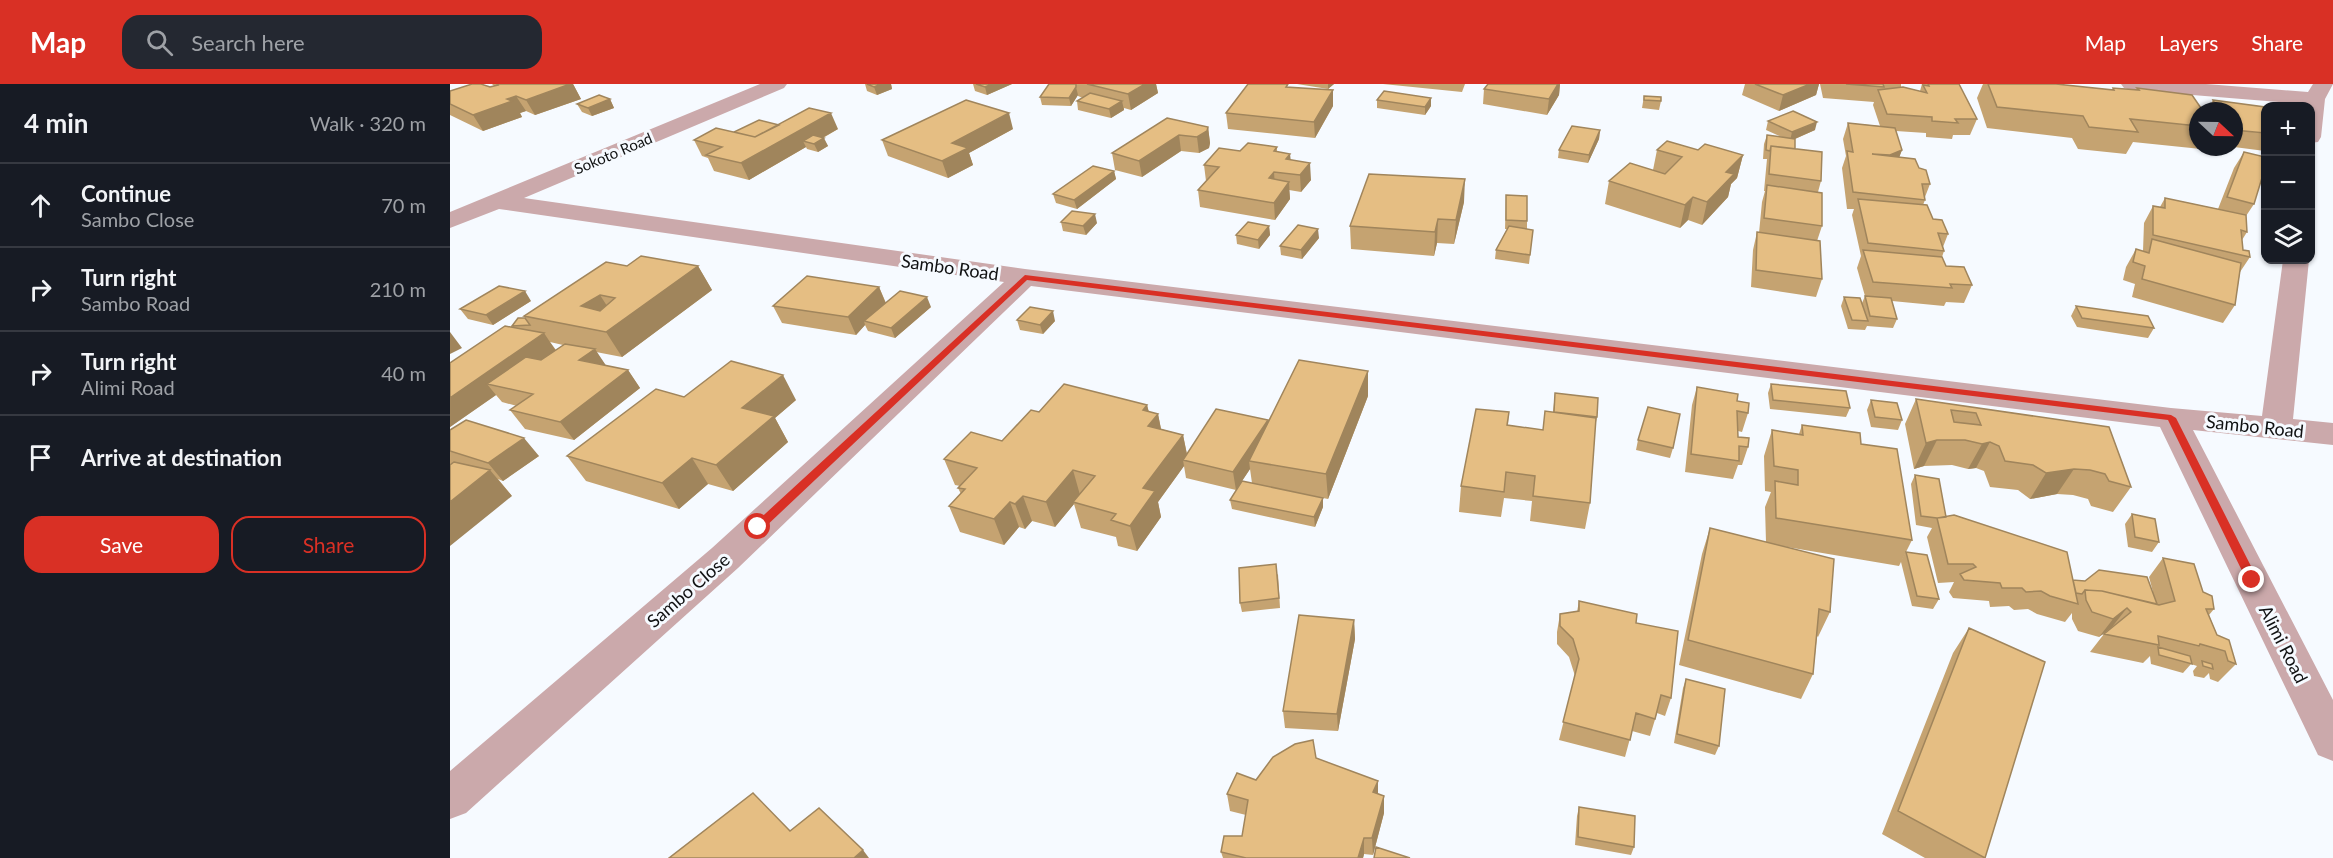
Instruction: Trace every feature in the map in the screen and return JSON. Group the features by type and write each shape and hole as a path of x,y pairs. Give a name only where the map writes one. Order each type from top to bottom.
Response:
{"street":[{"name":"Sokoto Road","path":"450,221 777,84"},
{"path":"2130,84 2319,91 2315,111"},
{"name":"Sambo Road","path":"498,202 1025,277 2171,418 2333,434"},
{"path":"2276,427 2296,264"},
{"name":"Sambo Close","path":"450,798 725,558 1025,277"},
{"name":"Alimi Road","path":"2171,418 2333,742"}],"building":[{"path":"472,84 490,87 497,84 570,84 526,100 516,96 507,99 512,101 473,115 450,104 450,91"},
{"path":"976,84 992,84 985,87"},
{"path":"1049,84 1076,84 1076,87 1069,98 1040,97"},
{"path":"1087,84 1145,84 1128,94"},
{"path":"1248,84 1288,84 1286,87 1333,90 1314,122 1226,113"},
{"path":"1488,84 1558,84 1549,99 1484,89"},
{"path":"1755,84 1810,84 1783,95"},
{"path":"1846,84 1883,84 1884,87"},
{"path":"1928,84 1959,84 1977,119 1955,119 1958,123 1932,121 1932,117 1887,114 1878,90 1903,87 1927,93 1923,85 1929,86"},
{"path":"1988,84 2056,84 2114,90 2113,88 2139,90 2137,88 2192,95 2197,102 2189,102 2189,125 2130,119 2138,132 2089,127 2083,116 1997,107"},
{"path":"1384,91 1431,98 1425,107 1377,100"},
{"path":"1090,93 1122,101 1109,109 1077,101"},
{"path":"599,95 610,99 588,108 577,104"},
{"path":"1644,96 1661,97 1661,101 1644,100"},
{"path":"966,100 1009,113 952,143 968,148 942,161 882,140"},
{"path":"2243,104 2261,106 2261,133 2243,131"},
{"path":"809,108 831,113 741,163 706,155 722,147 694,140 716,128 755,137"},
{"path":"1793,111 1817,122 1792,132 1768,121"},
{"path":"1167,118 1208,127 1207,131 1197,137 1179,135 1139,161 1112,153"},
{"path":"759,120 779,125 755,137 734,132"},
{"path":"1848,123 1895,128 1902,150 1890,155 1872,154 1915,159 1919,168 1926,170 1930,184 1922,184 1925,200 1853,192 1847,151 1853,152"},
{"path":"1572,126 1600,130 1589,155 1559,150"},
{"path":"813,135 824,138 814,144 803,141"},
{"path":"1767,135 1795,139 1795,149 1771,146 1770,151 1766,150"},
{"path":"1667,141 1698,150 1705,144 1743,155 1726,172 1734,174 1707,202 1693,197 1685,205 1609,181 1630,163 1665,174 1682,157 1657,150"},
{"path":"1248,143 1277,147 1274,151 1290,154 1286,159 1310,163 1300,175 1274,172 1269,178 1289,182 1274,203 1198,190 1219,167 1204,165 1219,148 1240,151"},
{"path":"1771,146 1822,152 1821,181 1769,174"},
{"path":"2244,152 2261,156 2261,181 2254,204 2227,197"},
{"path":"1093,166 1114,171 1074,200 1053,194"},
{"path":"1369,174 1465,179 1456,220 1438,219 1435,232 1350,226"},
{"path":"1767,185 1822,193 1822,226 1764,218"},
{"path":"1506,195 1527,196 1527,221 1506,220"},
{"path":"2165,198 2246,215 2247,232 2241,230 2243,250 2249,251 2250,257 2153,235 2153,206 2165,208"},
{"path":"1858,199 1927,205 1933,219 1942,220 1948,234 1938,233 1944,251 1868,243"},
{"path":"1072,211 1095,214 1083,226 1061,222"},
{"path":"1248,222 1269,226 1258,240 1236,235"},
{"path":"1298,225 1318,229 1301,250 1280,246"},
{"path":"1509,226 1533,230 1530,255 1496,250"},
{"path":"1757,232 1820,241 1822,279 1756,270"},
{"path":"2152,239 2241,263 2235,305 2142,279 2145,266 2133,262 2136,249 2149,253"},
{"path":"1863,250 1942,257 1946,266 1964,267 1972,285 1950,284 1952,288 1873,282"},
{"path":"641,256 698,266 606,332 524,316 606,262 627,266","holes":["600,295 615,298 600,311 581,306"]},
{"path":"807,276 879,287 848,317 773,306"},
{"path":"499,286 525,291 486,315 460,309"},
{"path":"900,291 927,297 891,328 864,321"},
{"path":"1865,296 1891,298 1897,319 1870,316"},
{"path":"1844,297 1860,298 1868,321 1852,320"},
{"path":"2076,306 2148,316 2154,328 2082,318"},
{"path":"1030,307 1053,311 1040,325 1017,320"},
{"path":"518,318 525,318 530,325 512,326"},
{"path":"505,326 544,333 450,398 450,363"},
{"path":"565,344 595,349 579,360 628,370 560,422 510,410 533,394 487,384 526,357 541,360"},
{"path":"1299,360 1368,371 1326,474 1249,461"},
{"path":"731,361 783,375 742,408 774,416 716,465 692,458 662,483 567,456 656,389 684,397"},
{"path":"1064,384 1147,405 1143,410 1158,414 1148,426 1183,435 1143,488 1155,491 1130,526 1111,520 1116,514 1073,502 1095,476 1073,470 1046,502 1023,496 1015,504 1010,502 994,519 949,506 965,489 958,488 977,468 944,459 971,432 1002,441 1031,410 1039,412"},
{"path":"1771,384 1846,391 1850,408 1773,400"},
{"path":"1697,387 1738,394 1737,401 1749,403 1748,413 1737,411 1738,437 1749,438 1748,447 1739,446 1739,461 1691,454"},
{"path":"1555,393 1598,398 1597,417 1554,412"},
{"path":"1916,399 2109,427 2131,487 2109,481 2105,474 2090,470 2074,469 2046,473 2033,465 2005,461 1999,446 1990,442 1982,444 1965,440 1937,440 1926,443","holes":["1951,410 1976,413 1981,425 1954,422"]},
{"path":"1871,400 1897,403 1902,420 1875,417"},
{"path":"1648,407 1680,414 1673,448 1638,440"},
{"path":"1216,409 1268,420 1233,472 1183,460"},
{"path":"1476,409 1509,412 1507,425 1543,430 1545,411 1596,418 1590,503 1533,496 1535,476 1506,472 1504,492 1461,486"},
{"path":"466,420 524,438 488,463 450,451 450,430"},
{"path":"1802,425 1860,433 1861,444 1897,449 1912,540 1776,518 1775,481 1798,485 1798,470 1774,466 1772,430 1803,435"},
{"path":"454,462 490,470 450,502 450,465"},
{"path":"1915,475 1939,479 1946,517 1921,516"},
{"path":"1242,481 1323,498 1314,517 1230,500"},
{"path":"2132,514 2155,519 2159,542 2135,537"},
{"path":"1954,515 2067,552 2078,604 2041,591 2026,592 2022,588 2002,588 2000,583 1964,580 1960,574 1976,567 1973,564 1948,564 1937,518"},
{"path":"1710,528 1834,559 1830,612 1819,609 1813,674 1688,640"},
{"path":"1906,552 1927,555 1939,599 1917,596"},
{"path":"2163,558 2194,564 2203,592 2212,596 2214,609 2206,609 2217,635 2229,640 2236,664 2228,661 2225,651 2200,644 2199,646 2158,636 2159,645 2104,634 2131,612 2127,608 2113,619 2092,612 2086,600 2085,590 2102,591 2159,605 2175,601"},
{"path":"1276,564 1279,598 1240,603 1239,568"},
{"path":"2099,570 2147,577 2157,604 2102,591 2085,590 2082,594 2076,593 2073,580 2085,581"},
{"path":"1579,601 1637,614 1636,623 1678,631 1671,698 1661,695 1655,719 1636,713 1630,740 1563,722 1579,659 1573,639 1560,626 1560,614 1579,611"},
{"path":"1299,615 1354,620 1337,714 1283,711"},
{"path":"1969,628 2045,662 1985,858 1898,811"},
{"path":"2158,647 2190,656 2192,664 2159,655"},
{"path":"2202,661 2212,664 2213,669 2203,666"},
{"path":"1686,679 1725,689 1719,746 1677,734"},
{"path":"1313,740 1316,758 1378,781 1373,792 1384,796 1372,838 1364,838 1358,858 1246,858 1221,852 1224,836 1242,836 1248,800 1227,794 1237,773 1256,780 1273,757 1295,744"},
{"path":"753,793 790,831 819,808 863,850 854,858 669,858"},
{"path":"1579,807 1635,816 1634,847 1578,837"},
{"path":"1376,847 1410,858 1374,858"}],"route":[{"path":"758,527 1025,277 2171,418 2252,580"}]}
